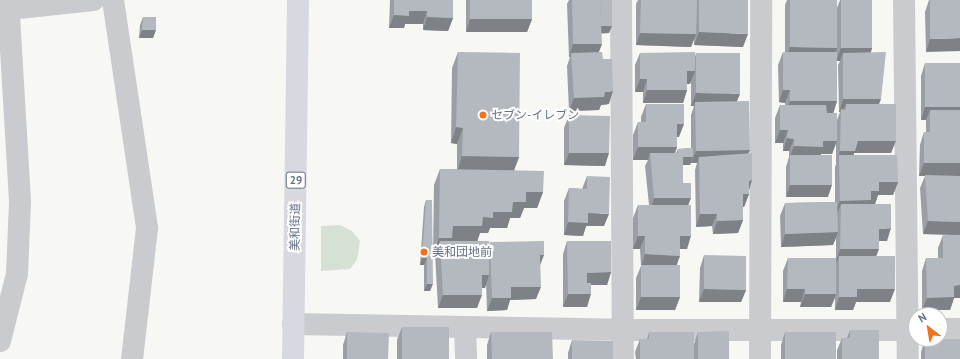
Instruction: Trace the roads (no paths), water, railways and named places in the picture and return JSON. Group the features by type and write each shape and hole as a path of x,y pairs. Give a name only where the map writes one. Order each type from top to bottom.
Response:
{"main road":[{"name":"美和街道","path":"292,359 298,0"}],"street":[{"path":"0,341 17,274 20,201 5,6 93,0"},
{"path":"113,0 147,228 132,359"},
{"path":"621,0 623,359"},
{"path":"760,359 761,0"},
{"path":"904,0 911,307"},
{"path":"293,324 623,330 908,330"},
{"path":"465,327 466,359"},
{"path":"948,329 960,329"},
{"path":"908,359 910,347"}],"place":[{"name":"セブン-イレブン","path":"483,115"},
{"name":"美和団地前","path":"424,252"}]}
